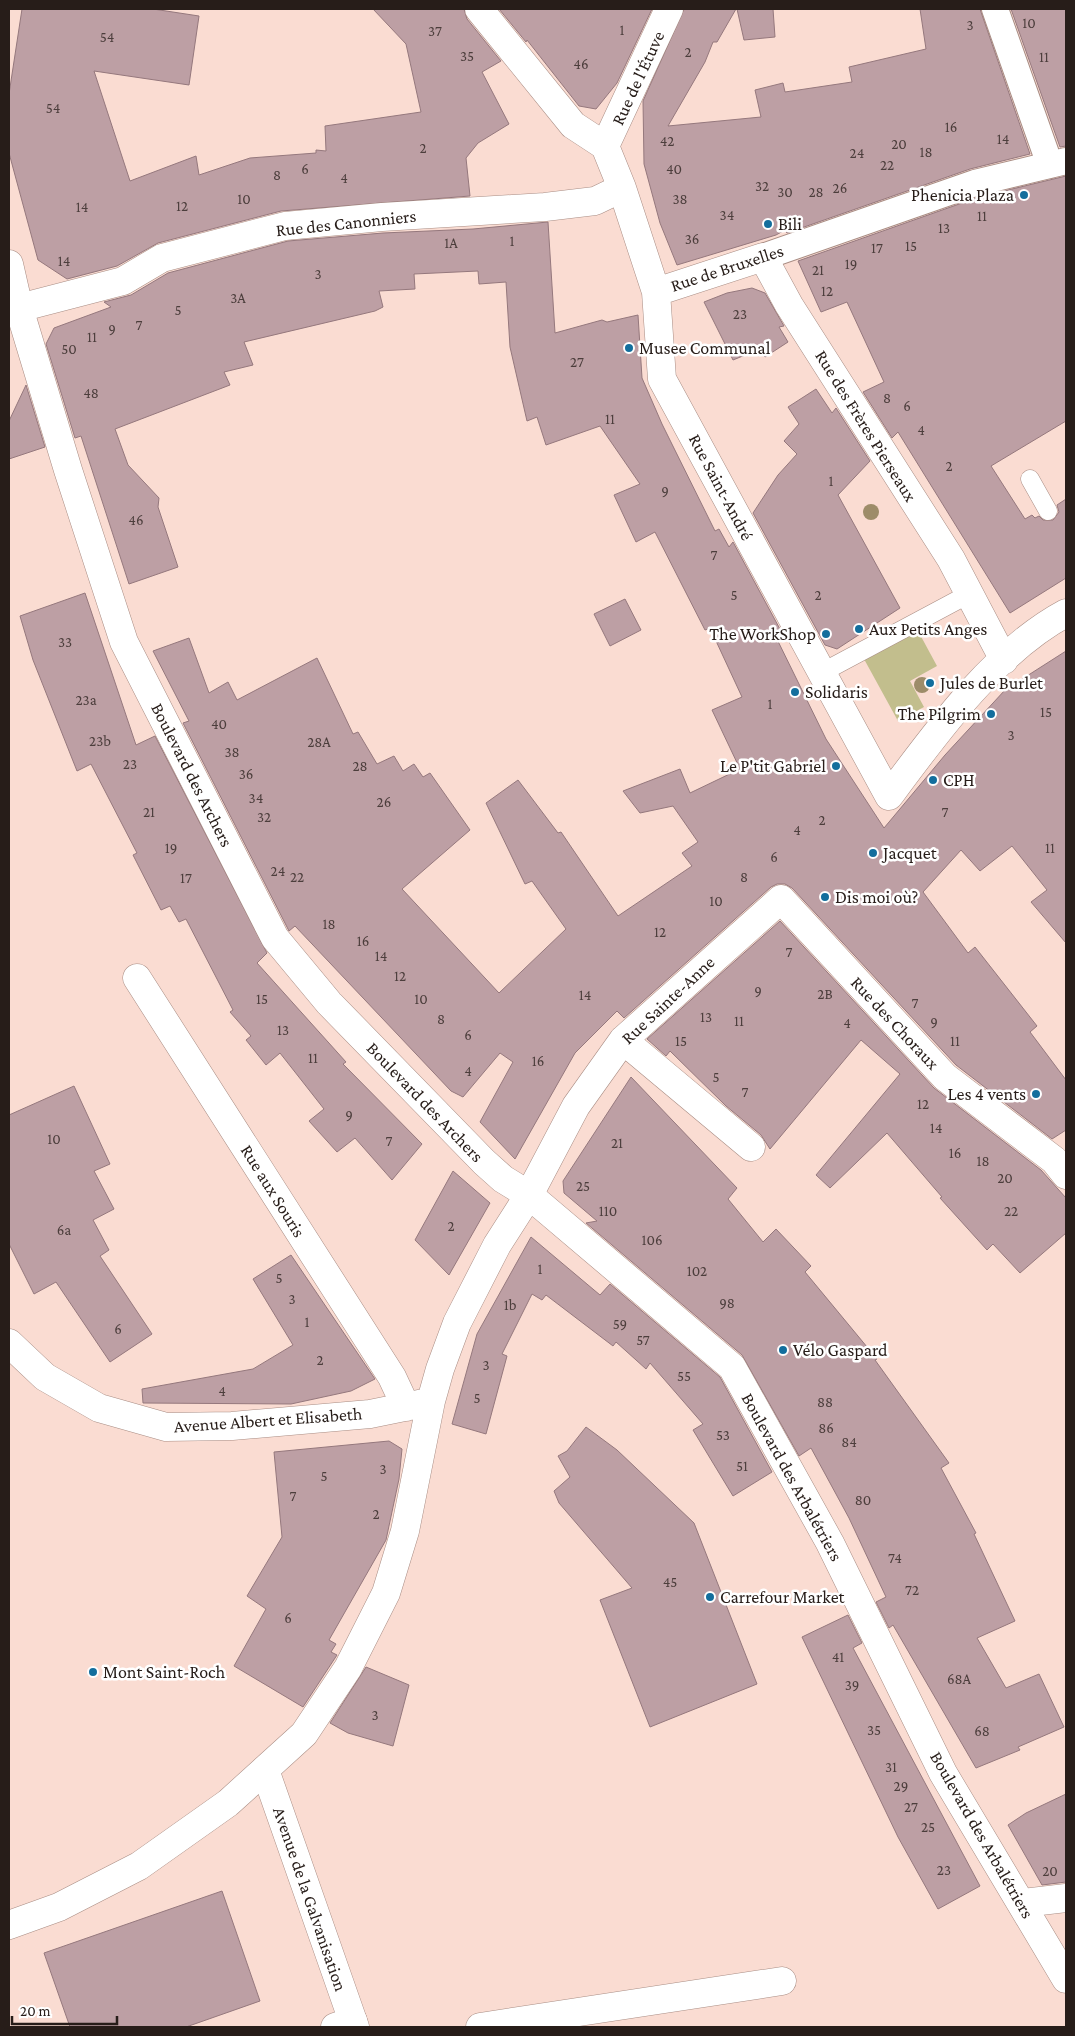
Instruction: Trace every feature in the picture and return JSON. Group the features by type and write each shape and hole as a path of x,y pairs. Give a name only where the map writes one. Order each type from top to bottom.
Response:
{"street":[{"path":"479,9 573,125 605,146"},
{"name":"Rue de l'Étuve","path":"605,146 669,9"},
{"path":"995,9 1058,163"},
{"name":"Rue de Bruxelles","path":"605,146 622,188 656,292 975,183 1058,163"},
{"name":"Rue des Canonniers","path":"19,308 123,281 162,258 285,226 382,216 545,207 596,200 622,188"},
{"name":"Rue des Frères Pierseaux","path":"763,257 789,305 951,559 1004,660"},
{"name":"Boulevard des Archers","path":"9,264 19,308 124,642 275,938 329,1003 484,1162 503,1179 529,1195"},
{"name":"Rue Saint-André","path":"656,292 662,379 889,796 943,723 1004,660"},
{"path":"1004,660 1046,624 1066,613"},
{"name":"Rue Sainte-Anne","path":"9,1925 59,1907 139,1866 228,1803 304,1734 348,1668 386,1593 404,1531 418,1404 497,1245 529,1195 576,1106 623,1040 781,899"},
{"name":"Rue des Choraux","path":"781,899 945,1077 1062,1161"},
{"name":"Rue aux Souris","path":"137,978 392,1377 418,1404"},
{"path":"623,1040 752,1147"},
{"name":"Boulevard des Arbalétriers","path":"529,1195 732,1367 830,1543 943,1773 1023,1904 1066,1979"},
{"name":"Avenue Albert et Elisabeth","path":"9,1343 45,1377 99,1408 166,1427 232,1426 370,1414 418,1404"},
{"name":"Avenue de la Galvanisation","path":"266,1770 348,2025"},
{"path":"1023,1904 1066,1898"},
{"path":"480,2027 782,1982"}],"lane":[{"path":"1030,479 1048,510"},
{"path":"821,673 969,594"}],"shaded area":[{"path":"917,629 937,666 910,681 924,707 898,721 864,659"}],"building":[{"path":"22,9 153,9 199,16 189,85 94,71 130,181 196,156 199,175 250,158 316,153 316,150 326,151 325,126 421,112 406,44 373,9 464,9 467,19 501,61 482,72 509,124 478,143 466,158 470,196 281,211 158,243 117,266 67,279 38,260 9,153 9,94"},
{"path":"499,9 652,9 617,83 596,109 579,106 527,40 526,42"},
{"path":"684,9 736,9 717,42 713,42 705,62 668,126 761,117 755,90 783,83 785,92 852,82 849,67 926,49 920,9 980,9 1030,154 970,169 787,233 785,230 776,235 677,265 660,223 644,164 643,101"},
{"path":"737,9 773,9 775,37 744,40"},
{"path":"1011,9 1066,9 1066,146 1060,147"},
{"path":"1066,176 1066,421 991,466 1025,519 1032,515 1035,518 1039,516 1043,520 1053,520 1059,512 1057,505 1066,499 1066,578 1010,613 898,432 892,438 863,392 884,382 847,302 821,312 798,261 979,197"},
{"path":"548,222 555,333 602,320 607,322 638,315 642,378 662,424 715,531 719,529 729,547 733,542 781,631 771,627 826,739 884,828 945,755 1005,690 1066,651 1066,943 1031,902 1047,890 1012,846 980,871 961,850 923,892 968,953 975,947 1037,1026 1030,1032 1066,1080 1066,1130 1052,1139 956,1065 792,888 785,884 777,884 771,887 624,1018 617,1011 575,1053 515,1159 480,1122 513,1062 500,1053 463,1097 451,1091 295,926 289,931 183,723 189,721 153,651 189,638 209,693 228,682 237,700 317,658 353,734 358,732 377,764 394,756 403,771 414,764 423,777 430,773 470,830 402,889 499,993 566,929 532,881 525,884 486,803 518,780 558,833 561,832 618,916 692,866 682,853 698,842 673,806 640,813 623,791 680,769 690,793 740,769 712,710 742,697 710,628 705,630 655,532 636,542 614,495 640,484 600,426 546,445 537,417 527,421 510,347 506,282 479,284 478,271 414,274 415,289 379,291 383,307 375,311 244,342 253,365 224,372 230,385 115,429 128,465 159,498 158,507 178,567 129,584 81,436 75,438 46,344 54,328 111,307 104,302 131,295 168,273 288,241 383,233 473,229"},
{"path":"752,288 765,293 784,326 779,327 788,342 765,357 760,349 733,360 704,302 727,293"},
{"path":"26,385 45,447 9,459 9,421"},
{"path":"816,389 832,413 836,408 870,461 838,495 900,608 837,649 825,645 753,513 778,475 797,454 784,441 799,424 788,407"},
{"path":"85,593 136,745 155,736 267,953 257,963 346,1062 343,1064 422,1144 392,1180 355,1138 337,1152 309,1121 324,1109 280,1053 266,1065 246,1040 251,1036 230,1012 233,1010 186,919 179,922 170,906 161,910 133,855 137,853 91,764 77,771 33,660 20,616"},
{"path":"625,599 641,630 610,646 594,614"},
{"path":"780,921 934,1088 1041,1170 1066,1198 1066,1233 1020,1273 993,1244 987,1250 940,1198 942,1197 887,1133 830,1188 816,1175 900,1074 861,1040 770,1149 761,1135 726,1106 670,1051 666,1056 647,1039"},
{"path":"631,1077 737,1188 728,1199 763,1242 776,1229 811,1266 805,1272 877,1359 875,1360 949,1463 941,1468 976,1533 974,1534 1015,1621 977,1638 1006,1688 1039,1674 1064,1727 1018,1747 1020,1750 976,1768 893,1625 889,1628 876,1602 886,1597 849,1518 811,1448 799,1456 742,1355 586,1223 597,1221 564,1193 563,1181"},
{"path":"74,1086 110,1164 94,1171 114,1209 93,1220 109,1250 100,1256 152,1334 110,1362 56,1282 34,1294 9,1244 9,1115"},
{"path":"453,1171 490,1203 449,1275 415,1240"},
{"path":"531,1237 600,1295 610,1284 720,1377 772,1472 733,1496 693,1430 703,1424 650,1363 646,1369 616,1342 613,1346 546,1295 542,1300 532,1294 502,1354 507,1356 486,1434 452,1424 477,1334"},
{"path":"291,1255 375,1379 351,1391 291,1404 143,1403 142,1389 253,1369 293,1345 253,1279"},
{"path":"586,1427 617,1450 694,1523 757,1684 650,1727 600,1600 632,1588 559,1503 554,1491 570,1477 558,1456 567,1451"},
{"path":"389,1441 402,1449 399,1479 386,1540 329,1640 336,1644 331,1652 337,1655 303,1707 234,1666 266,1609 247,1596 282,1537 274,1452"},
{"path":"848,1615 862,1643 853,1648 980,1886 938,1909 898,1837 802,1637"},
{"path":"366,1667 409,1685 393,1746 348,1733 330,1723"},
{"path":"1066,1794 1066,1882 1042,1885 1008,1825 1026,1813"},
{"path":"222,1891 260,2001 186,2027 70,2027 44,1953"}],"place":[{"name":"Phenicia Plaza","path":"1024,195"},
{"name":"Bili","path":"768,224"},
{"name":"Musee Communal","path":"629,348"},
{"name":"Aux Petits Anges","path":"859,629"},
{"name":"The WorkShop","path":"826,634"},
{"name":"Jules de Burlet","path":"930,683"},
{"name":"Solidaris","path":"795,692"},
{"name":"The Pilgrim","path":"991,714"},
{"name":"Le P'tit Gabriel","path":"836,766"},
{"name":"CPH","path":"933,780"},
{"name":"Jacquet","path":"873,853"},
{"name":"Dis moi où?","path":"825,897"},
{"name":"Les 4 vents","path":"1036,1094"},
{"name":"Vélo Gaspard","path":"783,1350"},
{"name":"Carrefour Market","path":"710,1597"},
{"name":"Mont Saint-Roch","path":"93,1672"}]}
